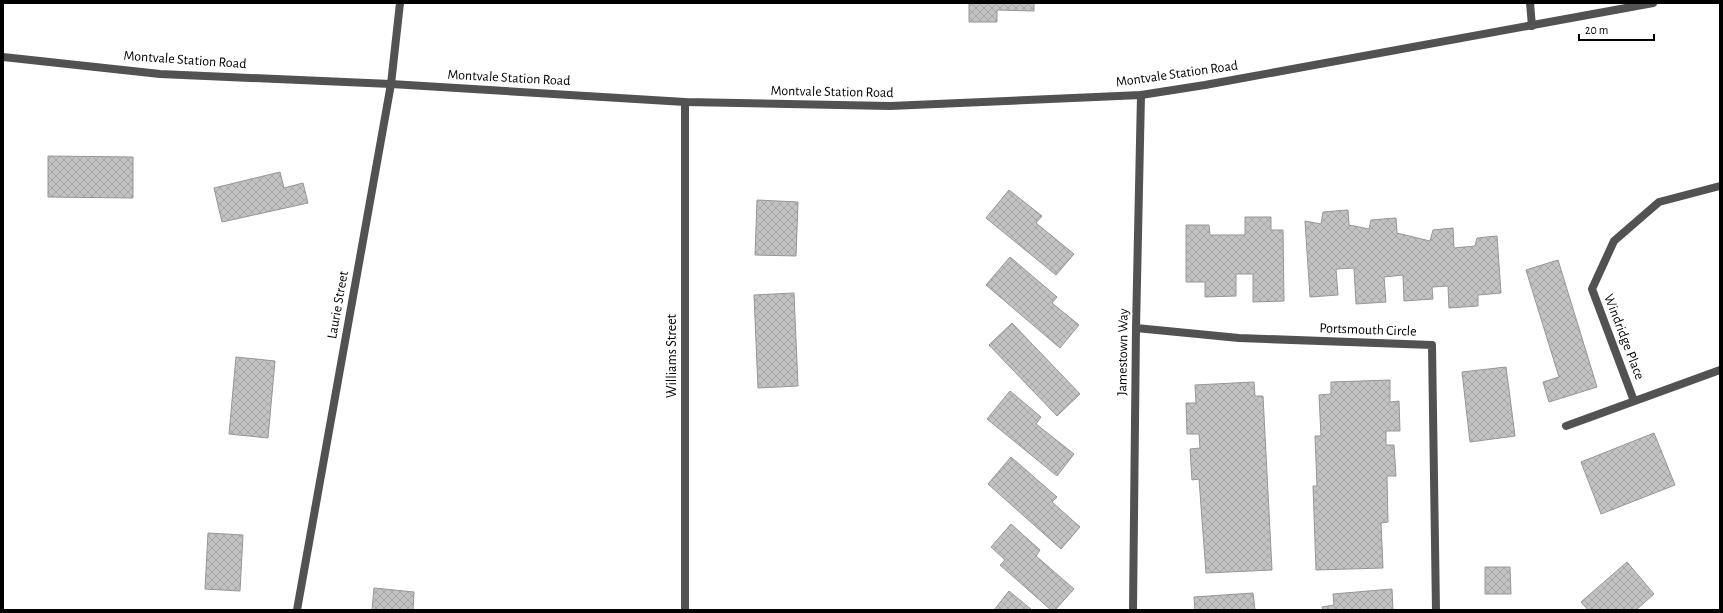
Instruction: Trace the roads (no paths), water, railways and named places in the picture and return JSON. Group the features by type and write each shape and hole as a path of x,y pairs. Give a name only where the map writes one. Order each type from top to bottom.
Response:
{"street":[{"name":"Laurie Street","path":"297,610 391,84 400,3"},
{"path":"1530,3 1532,26"},
{"name":"Montvale Station Road","path":"3,57 160,74 391,84 685,102 890,106 1142,94 1205,85 1653,3"},
{"name":"Jamestown Way","path":"1133,610 1136,328 1142,94"},
{"name":"Williams Street","path":"685,102 685,610"},
{"name":"Windridge Place","path":"1634,401 1592,289 1614,241 1658,202 1720,186"},
{"name":"Portsmouth Circle","path":"1136,328 1238,338 1432,345 1436,610"},
{"path":"1566,426 1720,370"}]}
